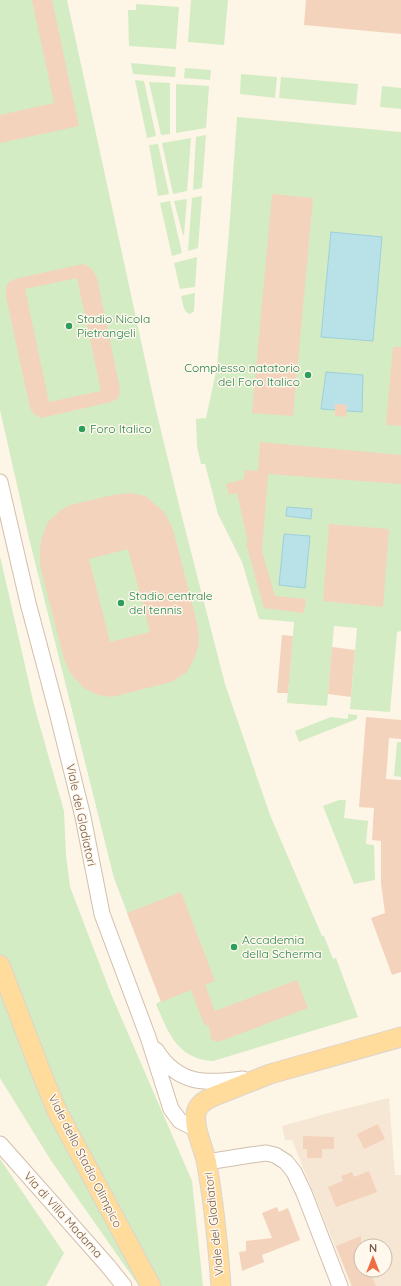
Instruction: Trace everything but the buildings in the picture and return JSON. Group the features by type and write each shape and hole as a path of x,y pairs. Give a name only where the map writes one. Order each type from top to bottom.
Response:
{"main road":[{"name":"Viale dello Stadio Olimpico","path":"0,965 57,1111 151,1286"},
{"name":"Viale dei Gladiatori","path":"221,1286 216,1225 207,1162 198,1130 196,1114 199,1106 212,1097 270,1074 401,1037"}],"street":[{"name":"Viale dei Gladiatori","path":"0,482 28,603 83,817 102,914 148,1037 171,1109 180,1121 198,1130"},
{"path":"148,1037 166,1064 173,1070 197,1081 225,1082 270,1074"},
{"name":"Via di Villa Madama","path":"0,1144 124,1286"},
{"path":"207,1162 266,1153 275,1155 286,1162 294,1172 304,1193 340,1286"}],"shaded area":[{"path":"389,1098 395,1175 401,1175 401,1286 351,1286 292,1140 285,1140 282,1126"}],"green space":[{"name":"Foro Italico","path":"0,0 67,0 156,410 225,684 270,815 322,936 324,936 333,959 336,958 358,1017 213,1061 201,1059 191,1055 182,1049 170,1034 156,1004 161,1001 114,878 29,538 0,410"},
{"path":"191,0 228,0 224,45 188,42"},
{"path":"136,4 179,7 176,49 129,46 128,10 136,10"},
{"path":"131,63 176,67 175,77 133,74"},
{"path":"185,68 211,70 210,80 184,78"},
{"path":"241,74 277,77 275,98 240,94"},
{"path":"281,77 358,84 356,105 279,98"},
{"path":"135,80 144,81 156,136 147,138"},
{"path":"149,82 170,83 170,134 161,135"},
{"path":"176,84 209,86 206,128 176,133"},
{"path":"382,86 401,88 401,109 380,107"},
{"name":"Complesso natatorio del Foro Italico","path":"237,117 401,132 401,631 397,632 390,712 350,709 357,628 334,626 327,706 287,703 294,622 259,619 242,562 218,514 205,464 201,464 197,446 196,419 206,418 217,367"},
{"path":"206,135 202,188 193,190 196,137"},
{"path":"191,138 187,191 173,194 162,143"},
{"path":"158,144 169,194 158,196 149,145"},
{"path":"202,196 198,248 188,251 192,198"},
{"path":"187,199 184,235 183,235 174,201"},
{"path":"170,201 182,253 172,256 160,203"},
{"path":"197,257 195,287 180,289 174,263"},
{"path":"195,293 194,311 190,314 186,312 181,296"},
{"path":"0,556 34,705 64,811 66,855 70,887 111,994 192,1181 203,1286 139,1286 50,1159 0,1078"},
{"path":"348,714 357,715 357,719 299,742 295,731 331,717 348,719"},
{"path":"397,742 401,742 401,777 394,776"},
{"path":"339,800 346,800 344,818 368,821 366,844 374,845 375,880 354,884 323,806"},
{"path":"0,1159 64,1253 46,1286 0,1286"}],"water":[{"path":"331,232 382,237 373,341 321,337"},
{"path":"326,372 363,375 362,412 321,409"},
{"path":"287,507 312,509 311,519 286,516"},
{"path":"284,534 310,536 305,588 279,585"}],"place":[{"name":"Stadio Nicola Pietrangeli","path":"69,326"},
{"name":"Complesso natatorio del Foro Italico","path":"308,375"},
{"name":"Foro Italico","path":"82,429"},
{"name":"Stadio centrale del tennis","path":"121,603"},
{"name":"Accademia della Scherma","path":"234,947"}]}
